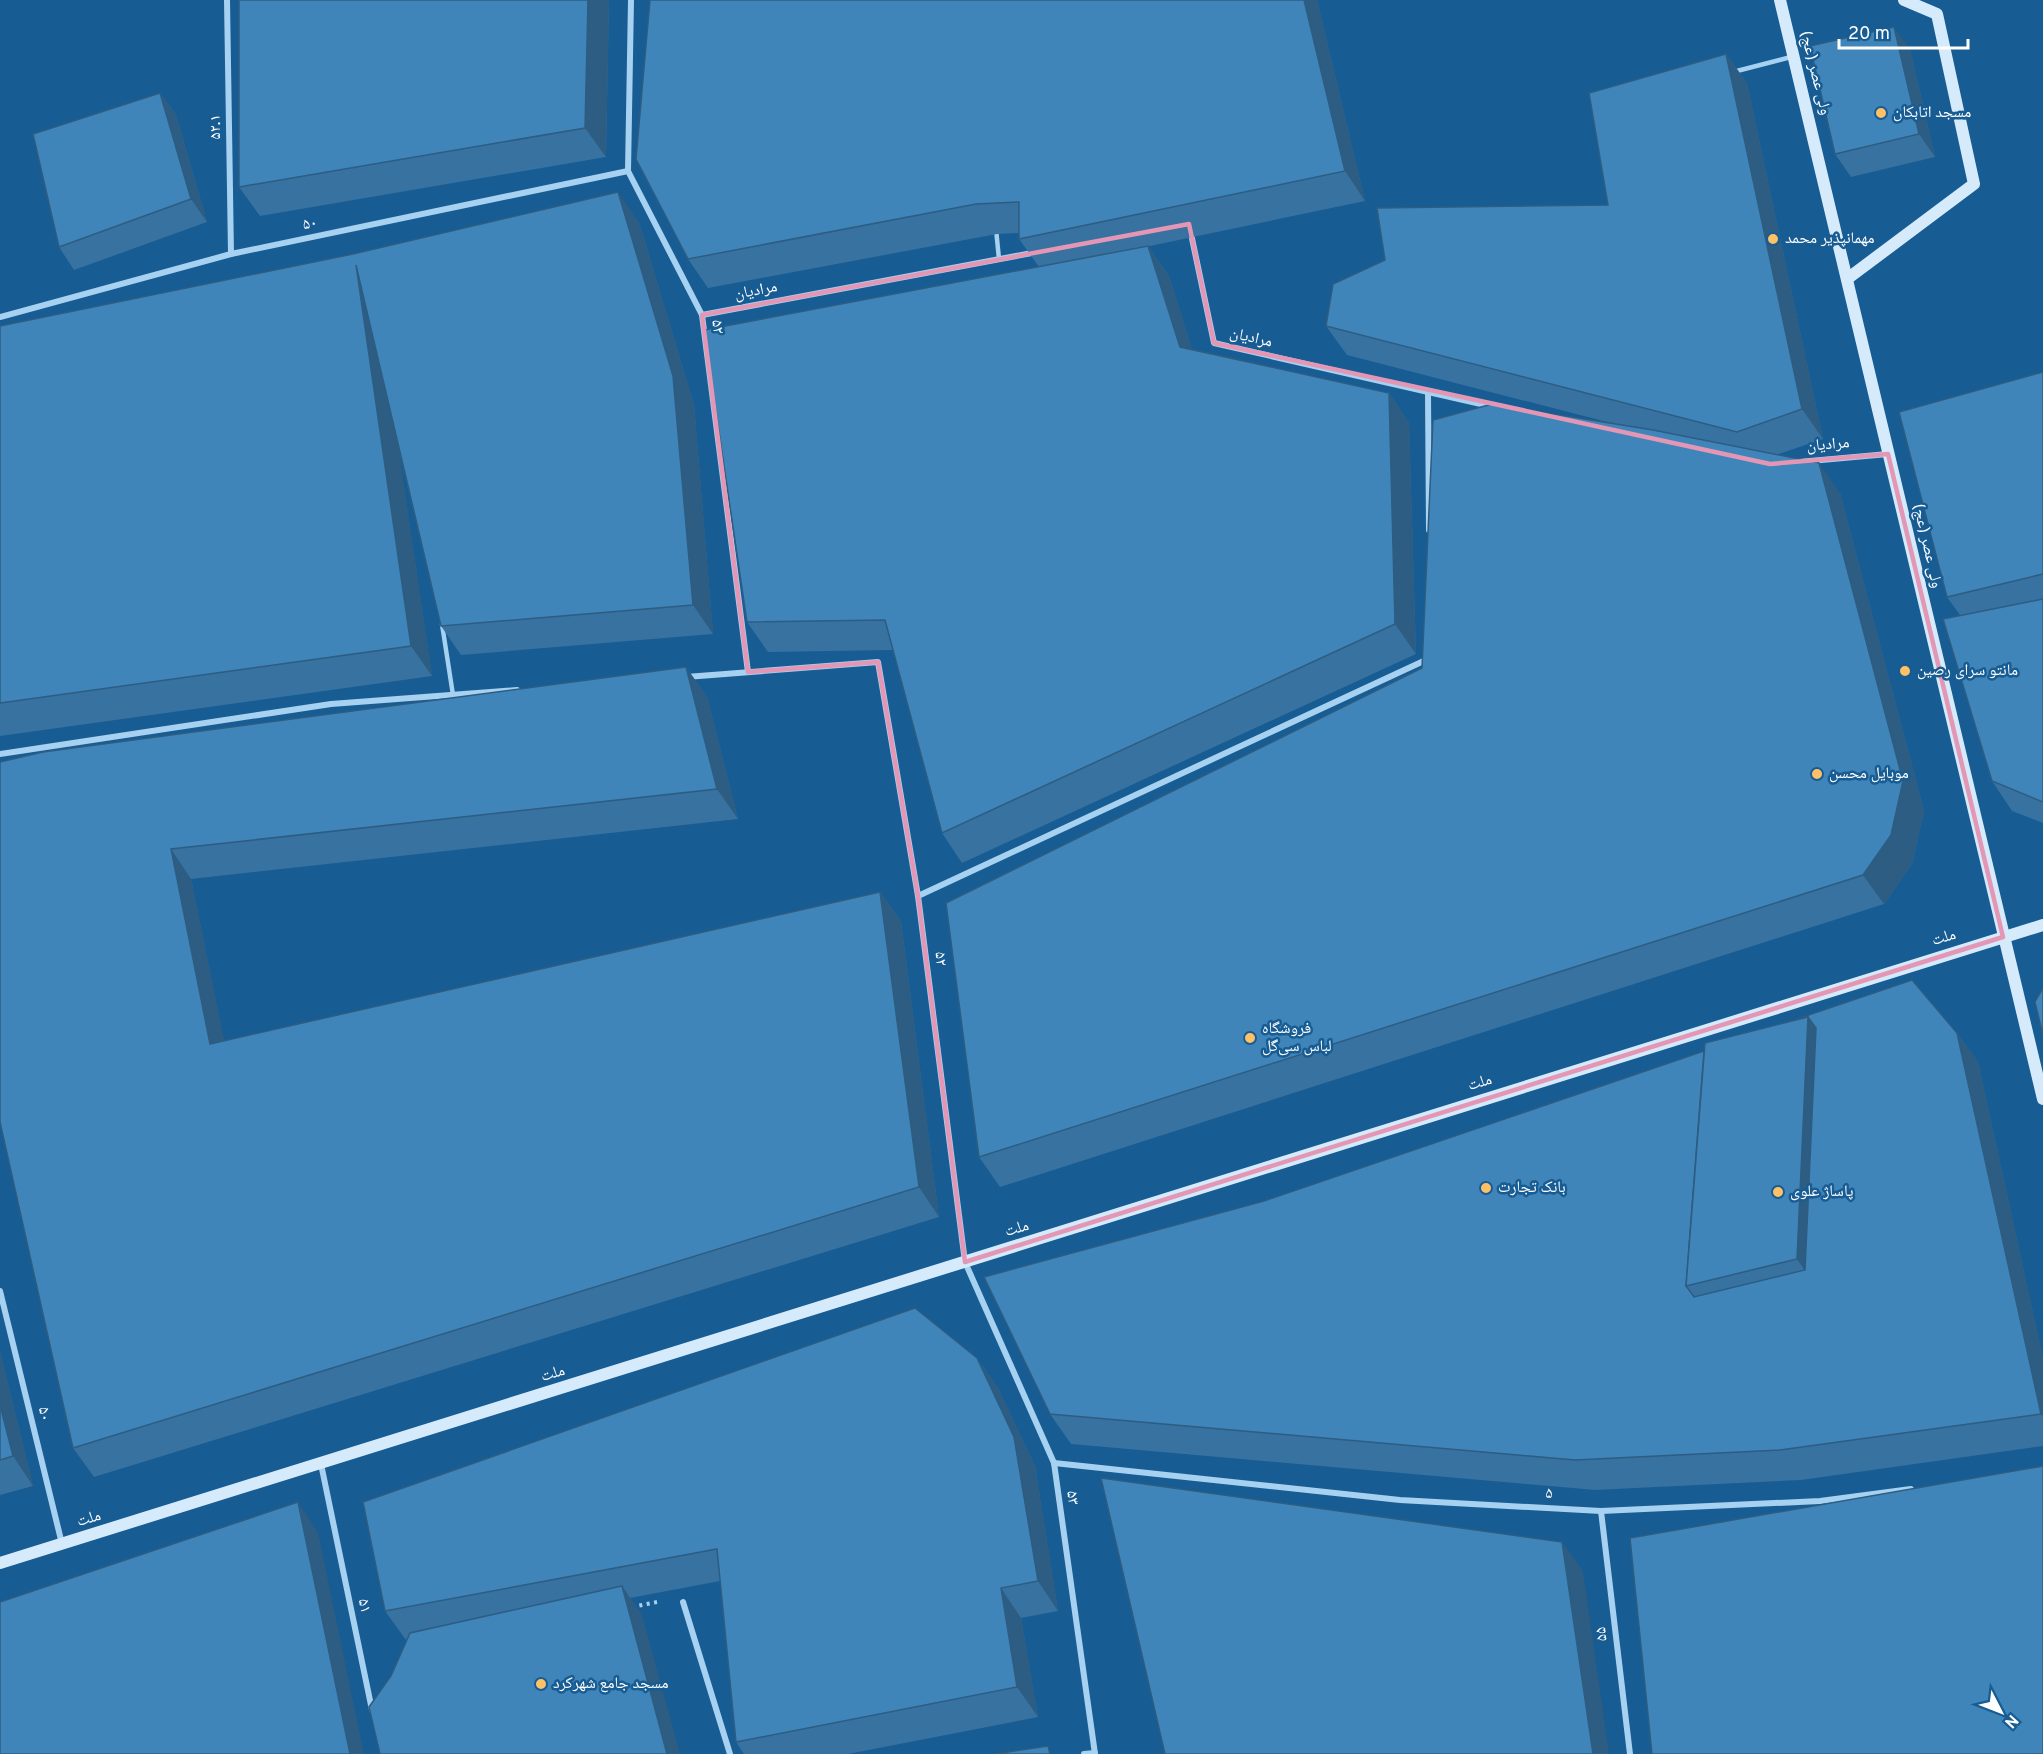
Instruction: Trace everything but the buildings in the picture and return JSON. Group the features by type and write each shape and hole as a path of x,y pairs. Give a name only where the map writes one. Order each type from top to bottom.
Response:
{"main road":[{"name":"ولی عصر (عج)","path":"1780,0 2043,1099"},
{"path":"1847,279 1974,184 1936,14 1904,0"},
{"name":"ملت","path":"0,1563 2043,925"}],"street":[{"name":"۵۲.۱","path":"227,0 231,254"},
{"name":"۵۲","path":"631,0 628,171 702,315 748,672 878,662 918,896 965,1262"},
{"name":"۵۰","path":"0,317 231,254 628,171"},
{"name":"مرادیان","path":"1178,226 1189,224 1214,343 1507,409"},
{"name":"مرادیان","path":"702,315 1044,251"},
{"path":"1428,393 1429,543"},
{"name":"مرادیان","path":"1794,462 1888,454"},
{"path":"918,896 1430,658 1430,647"},
{"path":"677,678 748,672"},
{"path":"0,754 331,704 524,690"},
{"name":"۵۳","path":"965,1262 1054,1463 1095,1753"},
{"name":"۵۰","path":"0,1291 62,1544"},
{"name":"۵","path":"1054,1463 1400,1500 1601,1511 1820,1500 1914,1489"},
{"name":"۵۱","path":"321,1464 375,1721"},
{"name":"۵۵","path":"1601,1511 1630,1754"},
{"path":"683,1602 730,1754"},
{"path":"1084,1754 1095,1753"}],"lane":[{"path":"1724,74 1794,57"},
{"path":"996,223 999,259"},
{"path":"441,616 453,695"},
{"path":"331,704 332,714"},
{"path":"1820,1500 1820,1512"}],"path":[{"path":"624,1609 676,1598 683,1602"}],"highlighted area":[{"path":"1189,224 1214,343 1770,464 1888,454 2003,937 965,1262 918,896 878,662 748,672 702,315"}],"place":[{"name":"مسجد اتابکان","path":"1881,113"},
{"name":"مهمانپذیر محمد","path":"1773,239"},
{"name":"مانتو سرای رصین","path":"1905,671"},
{"name":"موبایل محسن","path":"1817,774"},
{"name":"فروشگاه لباس سی‌گل","path":"1250,1038"},
{"name":"بانک تجارت","path":"1486,1188"},
{"name":"پاساژ علوی","path":"1778,1192"},
{"name":"مسجد جامع شهرکرد","path":"541,1684"}]}
